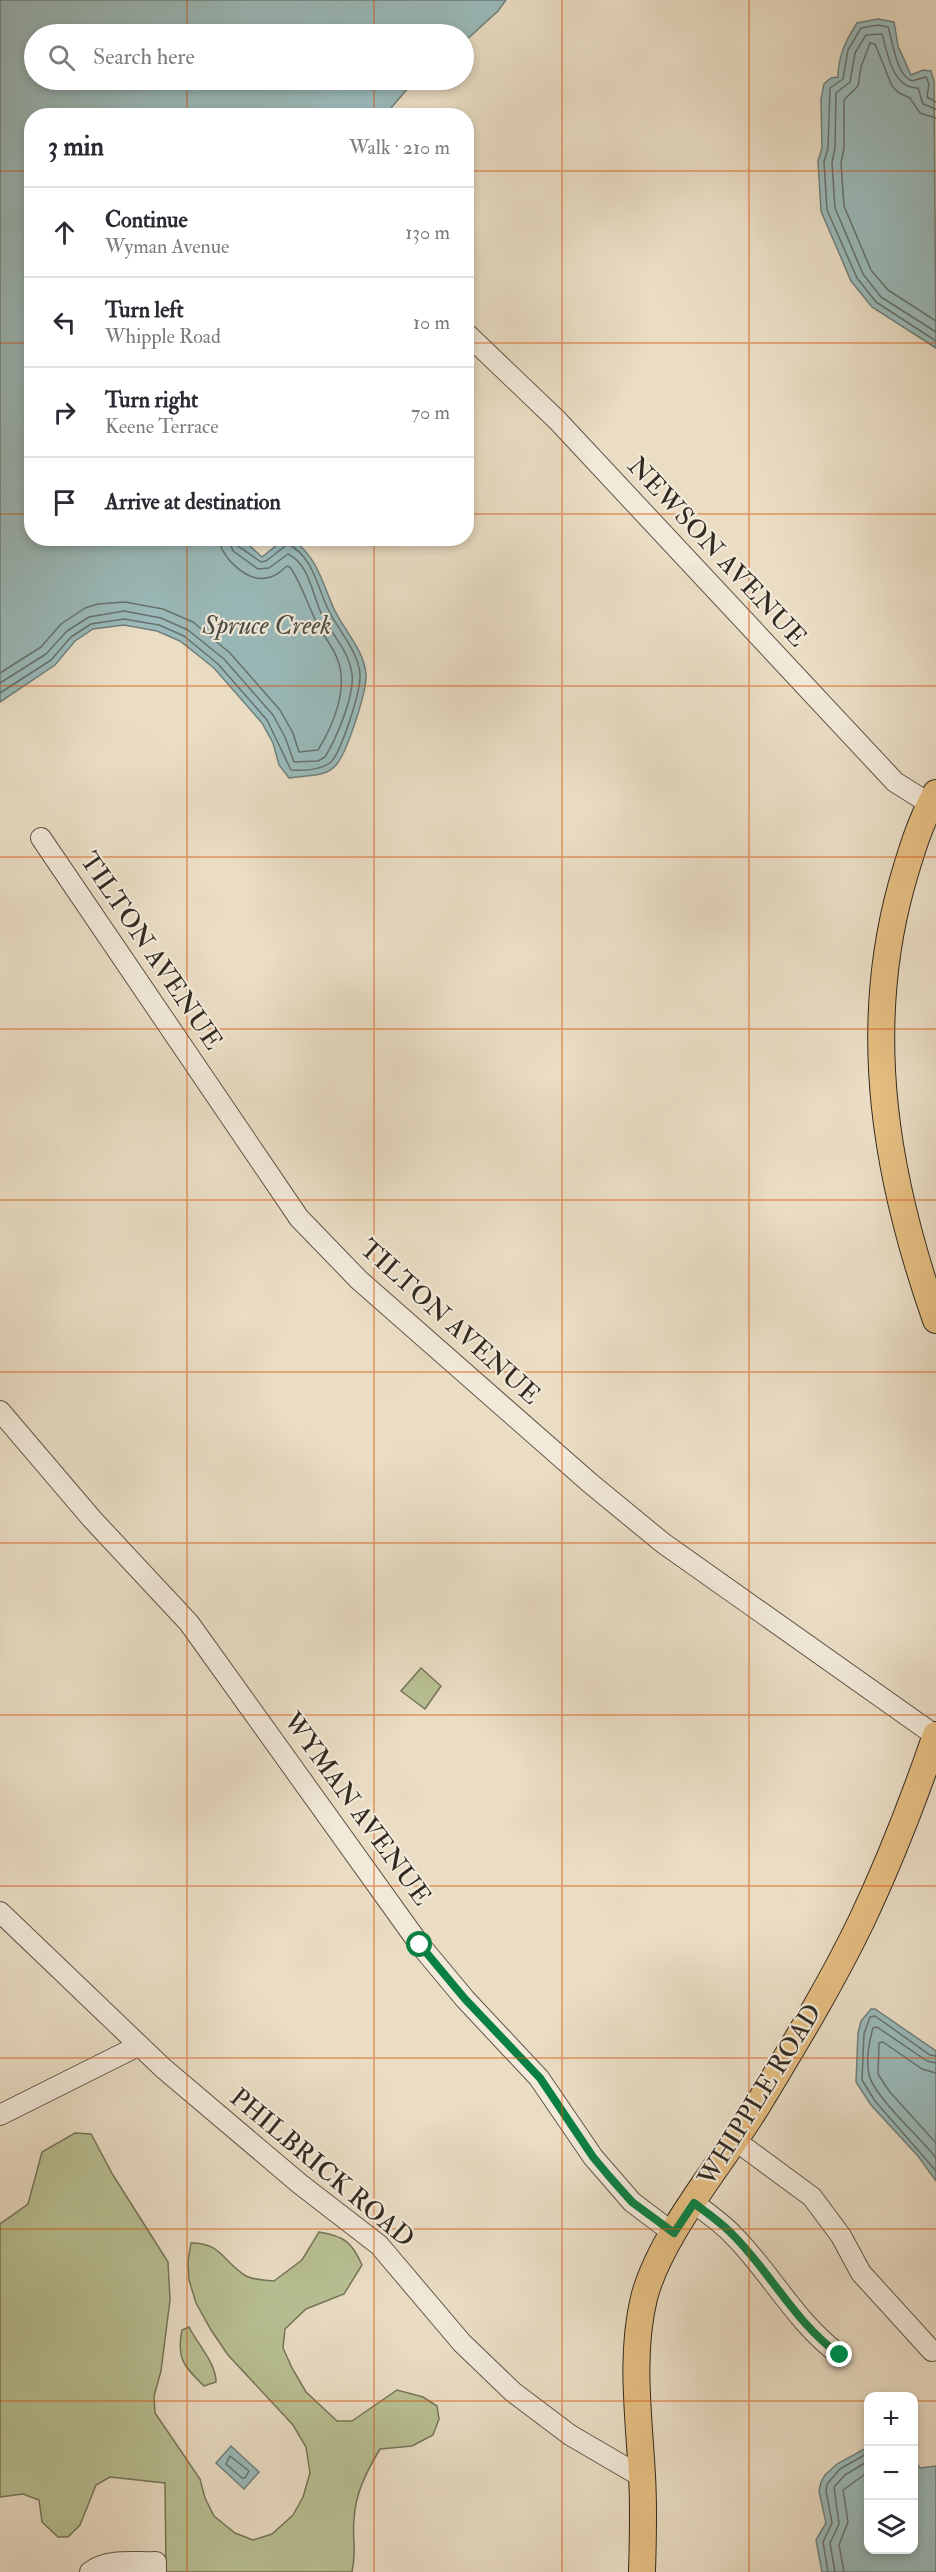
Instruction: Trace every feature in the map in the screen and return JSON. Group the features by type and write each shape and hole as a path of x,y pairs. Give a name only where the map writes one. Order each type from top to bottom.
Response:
{"main road":[{"path":"933,799 914,846 891,924 882,982 880,1031 884,1096 894,1178 911,1248 936,1320"},
{"name":"WHIPPLE ROAD","path":"642,2572 642,2477 637,2362 640,2317 652,2277 674,2233 736,2141 801,2033 860,1923 905,1820 936,1736"}],"street":[{"name":"NEWSON AVENUE","path":"474,341 570,434 895,782 933,799"},
{"name":"TILTON AVENUE","path":"41,838 299,1218 359,1280 590,1483 663,1543 936,1736"},
{"name":"WYMAN AVENUE","path":"0,1411 92,1519 189,1623 420,1945 465,1999 540,2078 593,2157 632,2202 674,2233"},
{"name":"PHILBRICK ROAD","path":"0,1912 138,2046 240,2134 379,2245 462,2343 513,2392 570,2435 642,2477"},
{"path":"0,2115 138,2046"},
{"path":"736,2141 812,2197 842,2235 861,2273 932,2351"},
{"path":"694,2203 733,2234 798,2315 826,2345 840,2355"},
{"path":"90,2572 103,2564 156,2562 156,2572"}],"green space":[{"path":"421,1668 441,1686 425,1709 401,1691"},
{"path":"75,2133 91,2134 113,2175 168,2262 170,2300 161,2371 154,2396 155,2413 200,2479 205,2498 214,2516 235,2533 253,2540 272,2534 293,2515 303,2497 310,2473 306,2447 293,2425 228,2355 211,2330 196,2303 189,2280 188,2261 191,2243 216,2249 249,2277 274,2281 302,2260 319,2232 341,2238 355,2251 362,2265 344,2294 306,2309 285,2329 283,2348 292,2368 306,2392 337,2421 352,2421 397,2390 423,2397 437,2406 439,2419 433,2435 412,2446 380,2449 375,2457 362,2483 355,2510 352,2572 166,2572 165,2483 110,2477 96,2485 80,2525 68,2537 58,2537 42,2522 39,2500 23,2494 0,2497 0,2224 28,2204 42,2152"},
{"path":"189,2327 210,2361 216,2382 204,2386 183,2361 180,2340 182,2330"}],"water":[{"name":"Spruce Creek","path":"0,0 506,0 498,11 474,33 474,24 24,24 24,90 406,90 391,108 24,108 24,546 250,546 262,557 276,546 301,546 314,563 338,617 362,657 366,674 360,707 351,735 336,765 326,772 289,778 279,765 273,743 262,723 214,668 180,641 157,631 124,625 93,629 75,641 55,665 0,702"},
{"path":"878,19 894,22 898,46 911,75 923,70 931,71 934,81 936,348 872,307 851,281 821,211 818,161 822,148 821,99 824,84 831,78 838,77 843,48 857,23"},
{"path":"871,2009 875,2009 936,2051 936,2181 918,2156 871,2105 856,2082 858,2033 861,2021"},
{"path":"231,2446 259,2472 244,2489 216,2463"},
{"path":"864,2449 864,2554 918,2554 918,2466 920,2468 936,2466 936,2572 822,2572 816,2540 826,2523 819,2491 825,2475 837,2464"}],"route":[{"path":"420,1945 465,1999 540,2078 593,2157 632,2202 674,2233 694,2203 733,2234 798,2315 826,2345 840,2355"}]}
